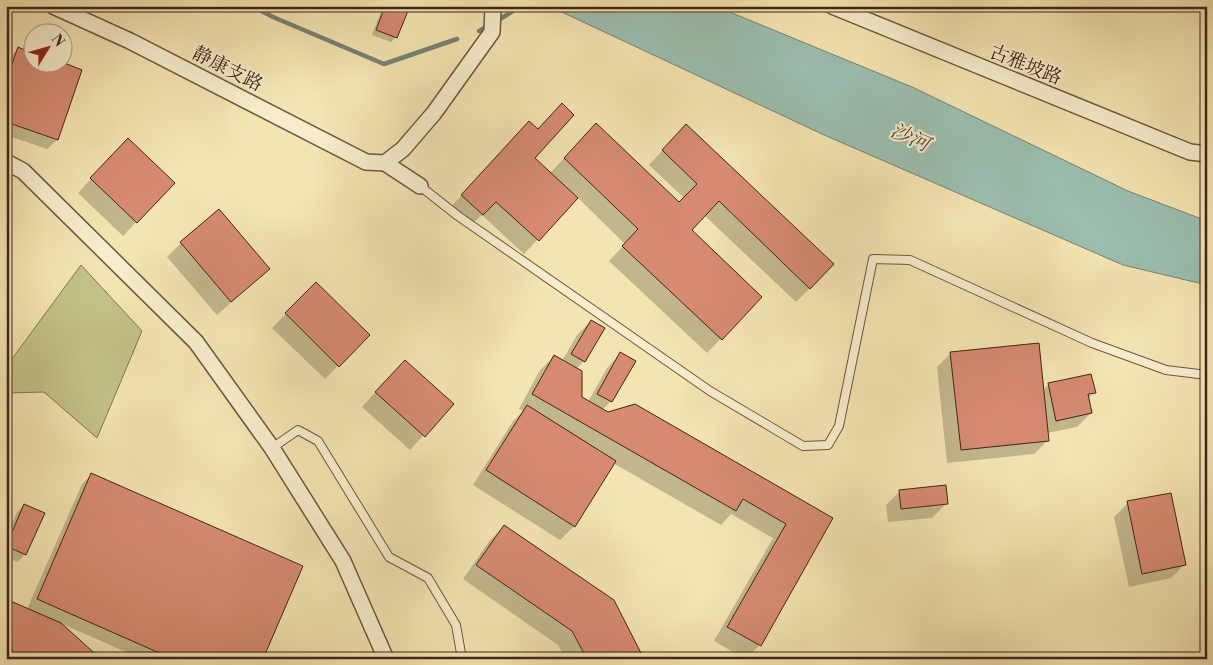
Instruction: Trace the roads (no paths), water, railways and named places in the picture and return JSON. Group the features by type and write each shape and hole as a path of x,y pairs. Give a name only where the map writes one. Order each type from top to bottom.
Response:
{"street":[{"name":"静康支路","path":"53,6 130,40 366,162 385,163 420,186"},
{"name":"古雅坡路","path":"832,6 1190,152 1207,154"},
{"path":"385,163 403,149 434,113 492,32 493,11"},
{"path":"6,162 23,171 196,342 272,448 343,562 386,659"}],"lane":[{"path":"420,186 458,216 710,391 803,446 828,445 839,426 873,258 910,260 1092,342 1166,370 1207,375"},
{"path":"272,448 298,430 318,441 389,557 428,578 456,625 462,659"}],"water":[{"name":"沙河","path":"549,6 715,6 912,87 1128,191 1207,221 1207,285 1123,265 822,134"}],"waterway":[{"path":"252,6 273,17 384,64 457,39"},
{"path":"497,21 521,6"},
{"path":"479,31 488,26"}]}
